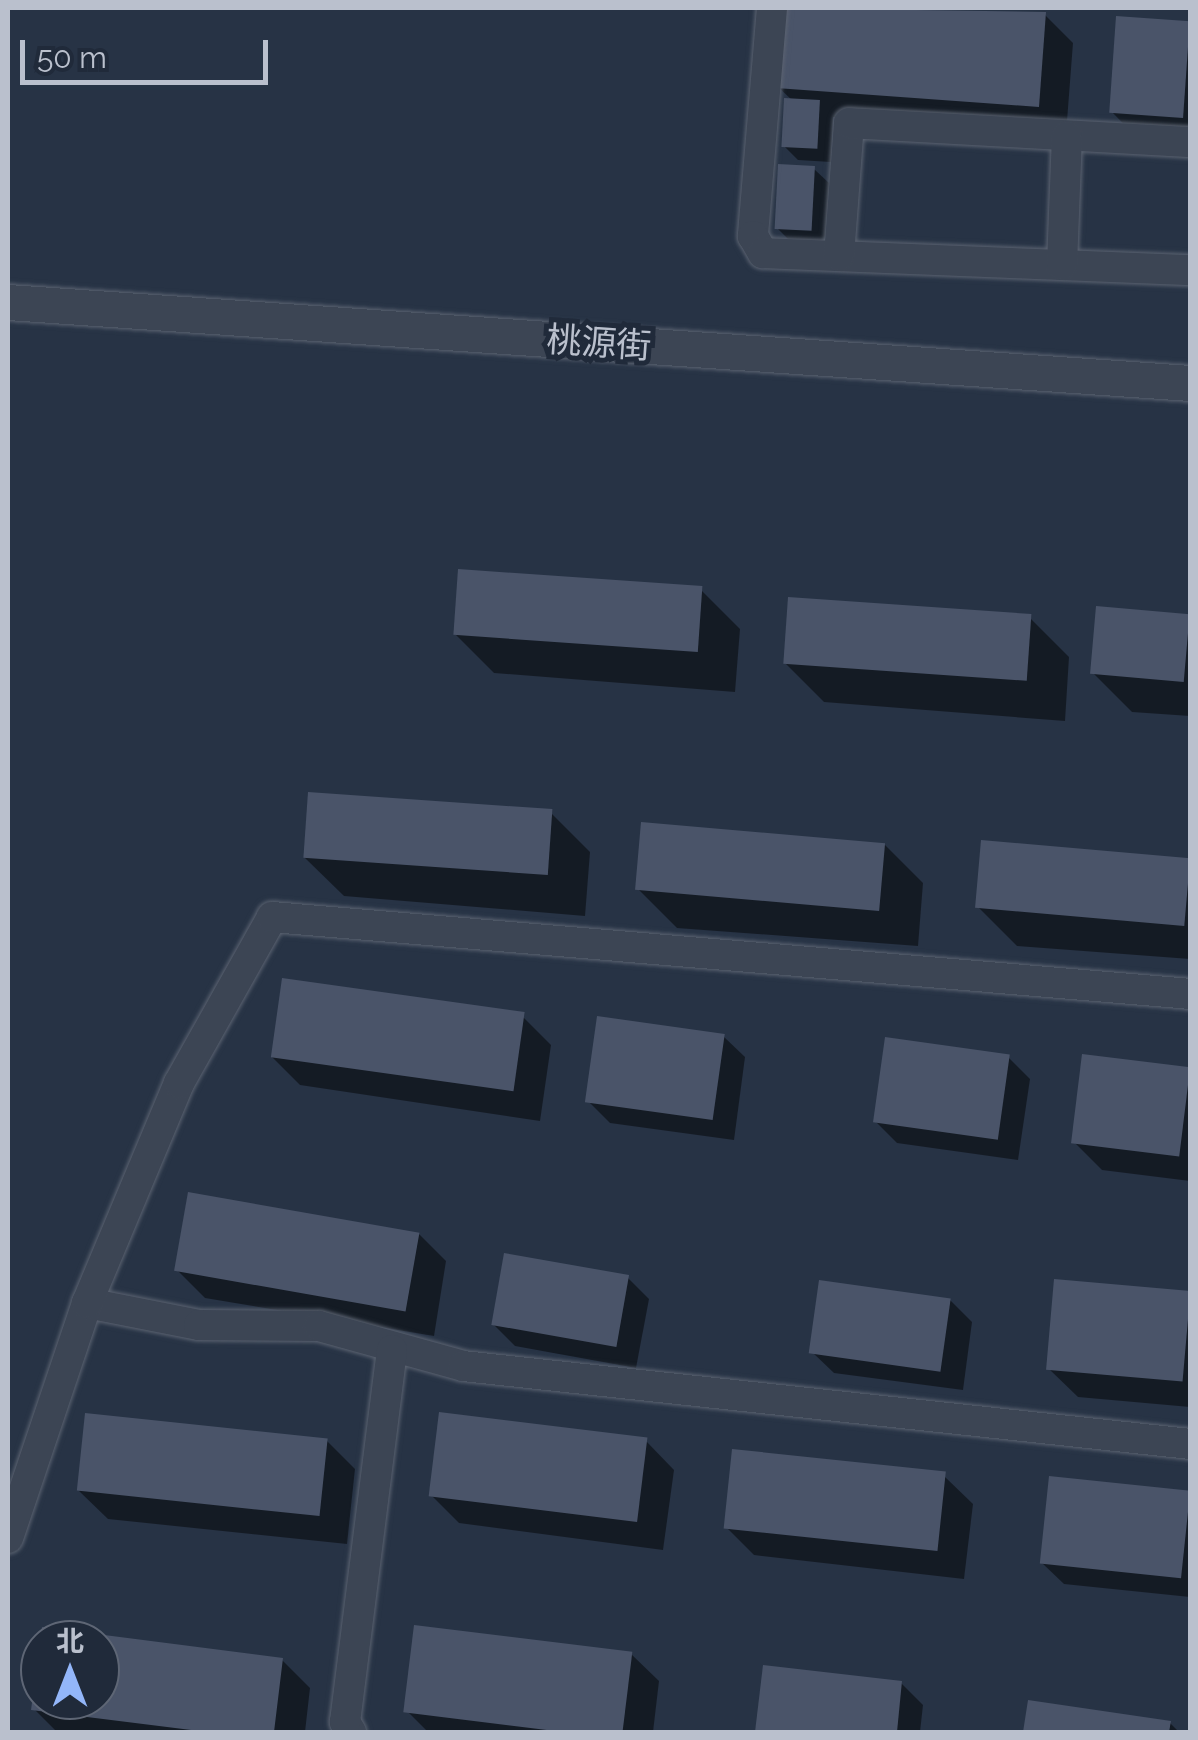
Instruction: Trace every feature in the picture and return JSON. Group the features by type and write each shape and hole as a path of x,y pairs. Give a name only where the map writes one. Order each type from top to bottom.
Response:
{"street":[{"path":"772,8 753,236 763,253 1190,270"},
{"path":"839,256 849,123 1190,142"},
{"path":"1062,265 1067,136"},
{"name":"桃源街","path":"8,302 1190,383"},
{"path":"8,1538 87,1304 179,1083 272,918 1190,994"},
{"path":"87,1304 199,1325 319,1326 357,1332 392,1350 463,1366 1190,1444"},
{"path":"350,1732 345,1722 392,1350"}],"building":[{"path":"782,8 1046,12 1039,107 776,88"},
{"path":"1116,16 1190,21 1183,118 1109,113"},
{"path":"784,98 820,100 817,149 781,147"},
{"path":"778,164 815,166 812,231 775,229"},
{"path":"458,569 702,586 698,652 453,635"},
{"path":"788,597 1031,614 1027,681 783,664"},
{"path":"1096,606 1190,614 1184,682 1090,674"},
{"path":"308,792 552,809 548,875 303,858"},
{"path":"641,822 885,843 879,911 635,890"},
{"path":"981,840 1190,858 1184,926 975,908"},
{"path":"282,978 525,1012 513,1091 271,1057"},
{"path":"597,1016 725,1034 713,1120 585,1102"},
{"path":"885,1037 1010,1055 998,1140 873,1122"},
{"path":"1082,1054 1190,1067 1179,1157 1071,1143"},
{"path":"188,1192 419,1233 406,1312 174,1271"},
{"path":"504,1253 629,1275 616,1347 491,1325"},
{"path":"1054,1279 1190,1291 1183,1382 1046,1370"},
{"path":"819,1280 951,1299 940,1372 809,1353"},
{"path":"439,1412 647,1438 637,1522 429,1496"},
{"path":"85,1413 328,1439 320,1516 77,1491"},
{"path":"732,1449 946,1471 937,1551 724,1529"},
{"path":"1049,1476 1190,1491 1181,1578 1040,1564"},
{"path":"414,1625 632,1652 623,1732 563,1732 403,1712"},
{"path":"120,1637 283,1658 274,1732 207,1732 111,1720 120,1720"},
{"path":"763,1665 902,1681 897,1732 755,1732"},
{"path":"1028,1700 1171,1721 1169,1732 1023,1732"}]}
